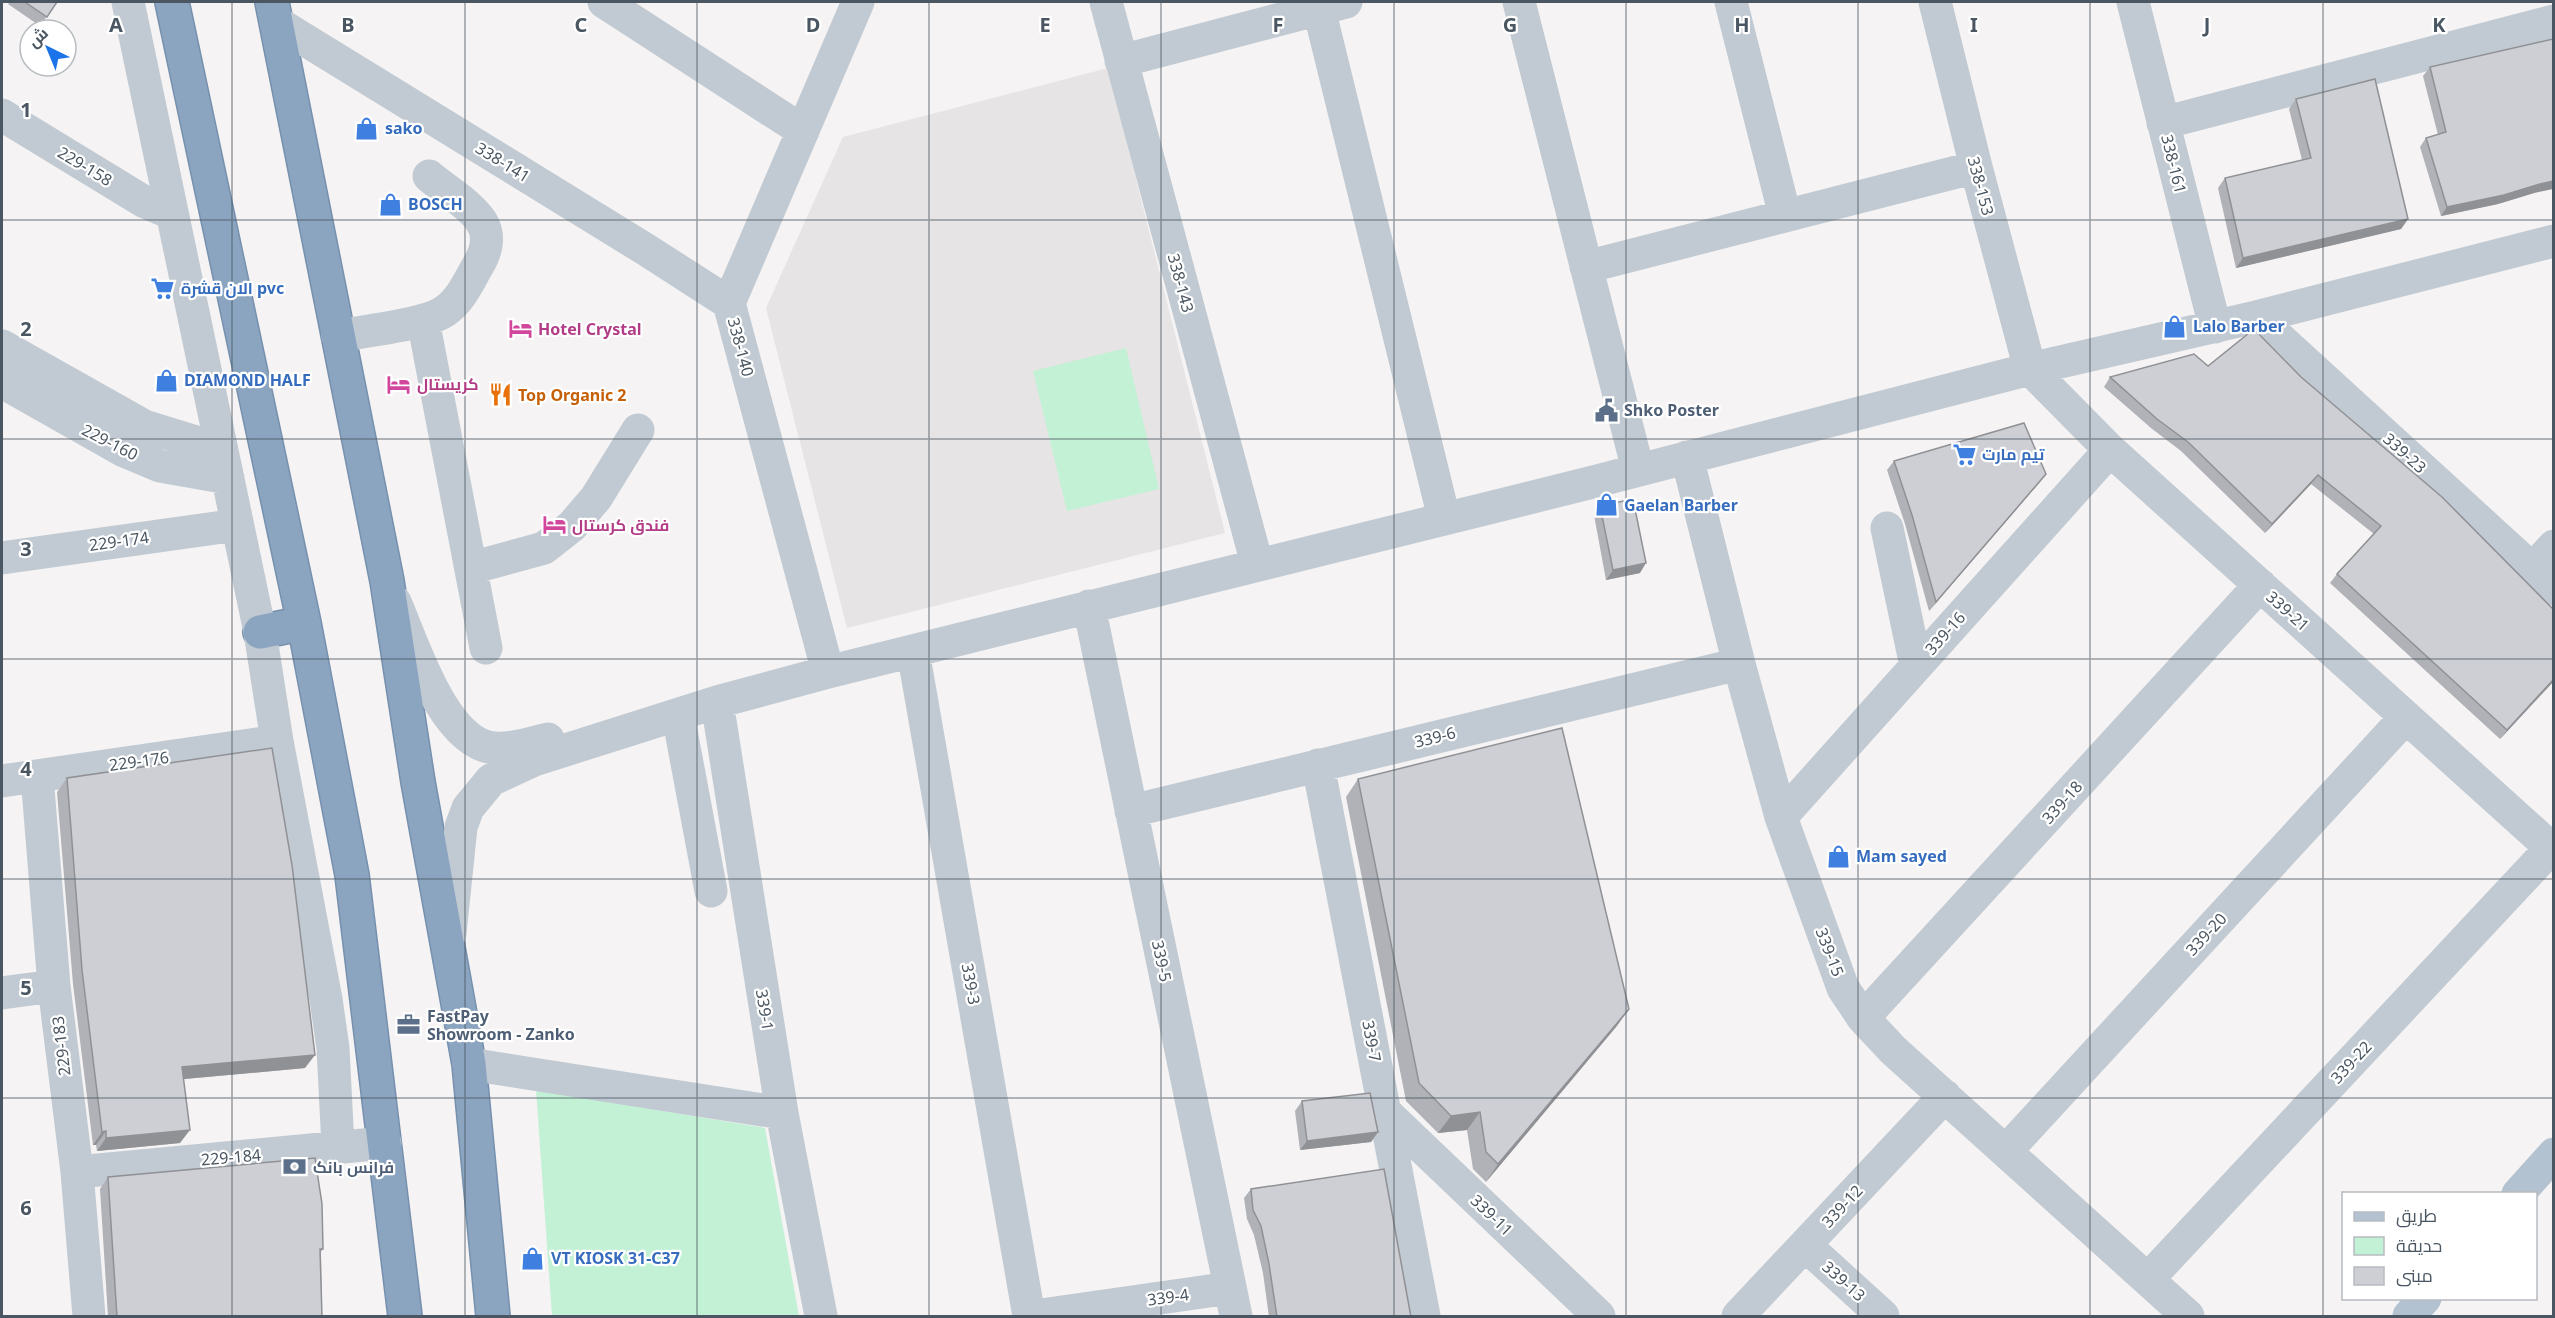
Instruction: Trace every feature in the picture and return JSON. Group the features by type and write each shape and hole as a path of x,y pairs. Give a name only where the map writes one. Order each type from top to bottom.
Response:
{"highway":[{"path":"172,2 303,623 352,875 405,1317"},
{"path":"274,12 387,581 418,782 469,1064 493,1317"},
{"path":"261,632 303,623"}],"main road":[{"path":"2520,1192 2553,1154"},
{"path":"2409,1317 2424,1300"}],"street":[{"path":"128,2 261,632 277,741 326,999 333,1048 338,1147"},
{"path":"604,2 803,130"},
{"name":"338-140","path":"828,672 729,303 858,2"},
{"name":"338-143","path":"1106,2 1257,564"},
{"path":"1519,2 1638,470"},
{"path":"1731,2 1785,216"},
{"name":"338-153","path":"1935,2 2030,369"},
{"name":"338-161","path":"2133,2 2215,327"},
{"path":"1121,61 1333,5 1444,519"},
{"name":"338-141","path":"274,12 729,303"},
{"path":"2163,123 2553,21"},
{"name":"229-158","path":"2,115 143,201 171,213"},
{"path":"1587,267 1976,167"},
{"path":"338,336 423,320 444,312 459,298 483,258 488,238 482,222 429,176"},
{"path":"387,581 436,695 459,729 472,741 494,748 517,747 717,702 2030,369 2256,317 2553,241"},
{"name":"339-23","path":"2256,317 2543,580"},
{"path":"423,320 486,648"},
{"name":"229-160","path":"2,346 144,426 225,464"},
{"name":"339-21","path":"2030,369 2110,450 2552,846"},
{"name":"229-160","path":"2,382 122,450 160,466 225,464"},
{"path":"471,568 544,548 572,526 596,498 638,430"},
{"name":"339-16","path":"1781,817 2110,450"},
{"name":"339-15","path":"1687,457 1739,664 1781,817 1843,988 1863,1018 1893,1050 2188,1317"},
{"name":"229-174","path":"2,558 237,525"},
{"path":"1887,528 1916,666"},
{"path":"2543,580 2553,546"},
{"name":"339-18","path":"1863,1018 2260,585"},
{"name":"339-5","path":"1089,606 1233,1302"},
{"name":"339-3","path":"913,651 1029,1317"},
{"name":"339-6","path":"1131,811 1739,664"},
{"path":"448,948 461,827 468,808 491,780 534,759 717,702"},
{"name":"339-1","path":"717,702 782,1113 821,1317"},
{"path":"678,715 711,891"},
{"name":"339-20","path":"2006,1151 2406,717"},
{"name":"229-176","path":"2,781 277,741"},
{"name":"339-7","path":"1318,765 1424,1317"},
{"name":"229-183","path":"37,776 54,986 77,1172 89,1317"},
{"name":"339-22","path":"2148,1279 2552,846"},
{"path":"2,993 54,986"},
{"path":"469,1064 782,1113"},
{"name":"339-12","path":"1738,1317 1946,1096"},
{"name":"339-11","path":"1386,1113 1579,1310"},
{"name":"229-184","path":"77,1172 385,1143"},
{"name":"339-13","path":"1805,1245 1883,1317"},
{"name":"339-4","path":"1034,1317 1233,1302"}],"shaded area":[{"path":"1108,68 1225,533 847,628 766,308 843,137"}],"green space":[{"path":"1126,348 1159,489 1067,511 1033,371"},
{"path":"536,1090 765,1128 799,1316 552,1316"}],"building":[{"path":"25,2 57,2 47,17"},
{"path":"2553,39 2553,181 2504,195 2447,207 2426,138 2446,132 2430,67"},
{"path":"2375,79 2408,219 2243,258 2225,178 2311,158 2296,99"},
{"path":"2254,329 2301,377 2442,497 2553,609 2553,680 2507,730 2337,574 2381,526 2318,475 2272,524 2188,442 2157,419 2110,377 2194,354 2208,366"},
{"path":"2024,423 2046,474 1936,602 1912,515 1894,461"},
{"path":"1633,499 1646,563 1613,570 1600,506"},
{"path":"1562,728 1629,1009 1498,1164 1486,1152 1480,1112 1451,1116 1419,1083 1358,779"},
{"path":"272,748 292,865 315,1055 182,1067 190,1130 106,1138 106,1131 102,1132 82,970 67,778"},
{"path":"1370,1093 1378,1132 1307,1141 1302,1101"},
{"path":"315,1158 322,1204 323,1249 320,1249 322,1317 117,1317 108,1177"},
{"path":"1384,1169 1411,1317 1277,1317 1269,1264 1261,1226 1253,1210 1251,1189"}],"place":[{"name":"sako","path":"367,128"},
{"name":"BOSCH","path":"390,204"},
{"name":"الان قشرة pvc","path":"163,288"},
{"name":"Lalo Barber","path":"2175,326"},
{"name":"Hotel Crystal","path":"520,329"},
{"name":"DIAMOND HALF","path":"166,380"},
{"name":"كريستال","path":"399,384"},
{"name":"Top Organic 2","path":"500,395"},
{"name":"Shko Poster","path":"1606,410"},
{"name":"تيم مارت","path":"1964,454"},
{"name":"Gaelan Barber","path":"1606,505"},
{"name":"فندق کرستال","path":"554,525"},
{"name":"Mam sayed","path":"1838,856"},
{"name":"FastPay Showroom - Zanko","path":"409,1025"},
{"name":"فرانس بانک","path":"295,1167"},
{"name":"VT KIOSK 31-C37","path":"533,1258"}]}
